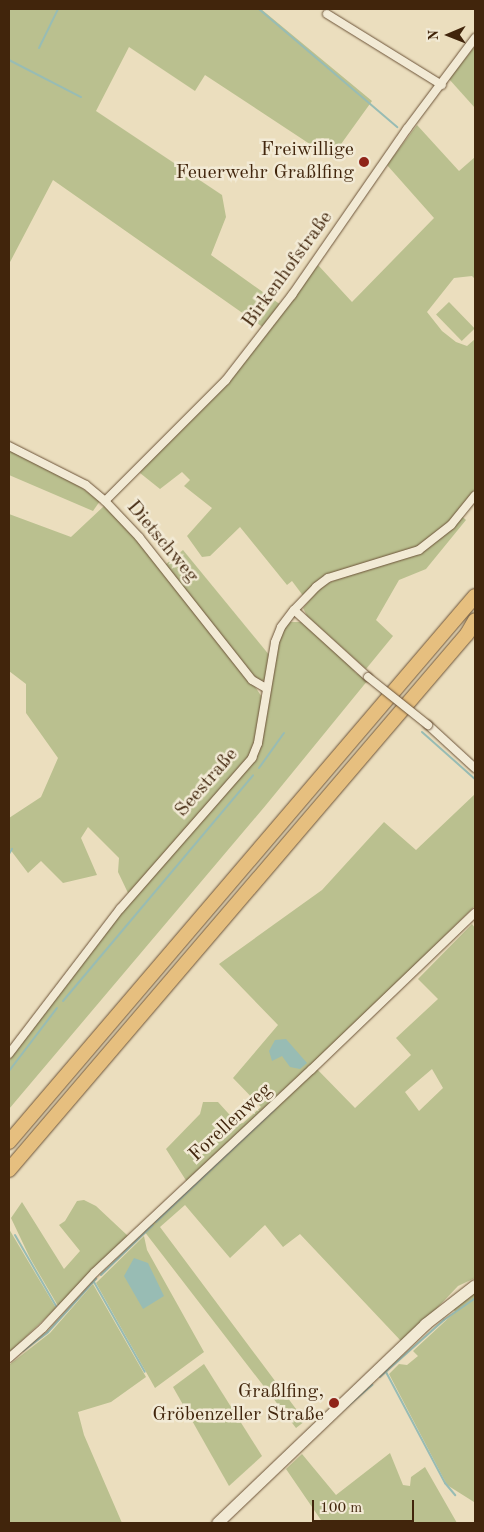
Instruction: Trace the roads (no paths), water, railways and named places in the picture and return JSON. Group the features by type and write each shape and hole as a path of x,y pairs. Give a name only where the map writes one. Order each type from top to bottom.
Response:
{"highway":[{"path":"9,1142 475,596"},
{"path":"9,1170 471,631 475,620"}],"street":[{"path":"327,14 442,85"},
{"name":"Birkenhofstraße","path":"105,501 226,380 292,295 407,129 442,85 475,38"},
{"name":"Dietschweg","path":"9,446 86,486 105,501 139,537 252,680 266,688"},
{"name":"Seestraße","path":"9,1054 120,908 252,758 258,742 275,642 281,627 294,610 316,587 328,578 419,550 451,525 475,495"},
{"path":"294,610 368,677 428,725 475,768"},
{"name":"Forellenweg","path":"9,1358 43,1328 95,1272 312,1070 475,913"},
{"path":"217,1523 425,1324 475,1285"}],"water":[{"path":"286,1039 307,1063 300,1069 290,1067 282,1056 272,1061 269,1051 275,1040"},
{"path":"134,1258 148,1263 164,1296 143,1309 124,1276"}],"waterway":[{"path":"39,48 58,9"},
{"path":"259,9 397,127"},
{"path":"9,60 81,97"},
{"path":"422,732 475,779"},
{"path":"259,768 284,733"},
{"path":"63,1001 253,775"},
{"path":"9,854 12,849"},
{"path":"9,1071 57,1008"},
{"path":"156,1222 275,1109"},
{"path":"101,1275 153,1225"},
{"path":"15,1235 56,1306"},
{"path":"23,1351 48,1332 96,1279"},
{"path":"94,1282 145,1372"},
{"path":"380,1377 444,1320 475,1298"},
{"path":"386,1372 445,1483 455,1495"},
{"path":"336,1416 372,1385"}],"place":[{"name":"Freiwillige Feuerwehr Graßlfing","path":"364,162"},
{"name":"Graßlfing, Gröbenzeller Straße","path":"334,1403"}]}
